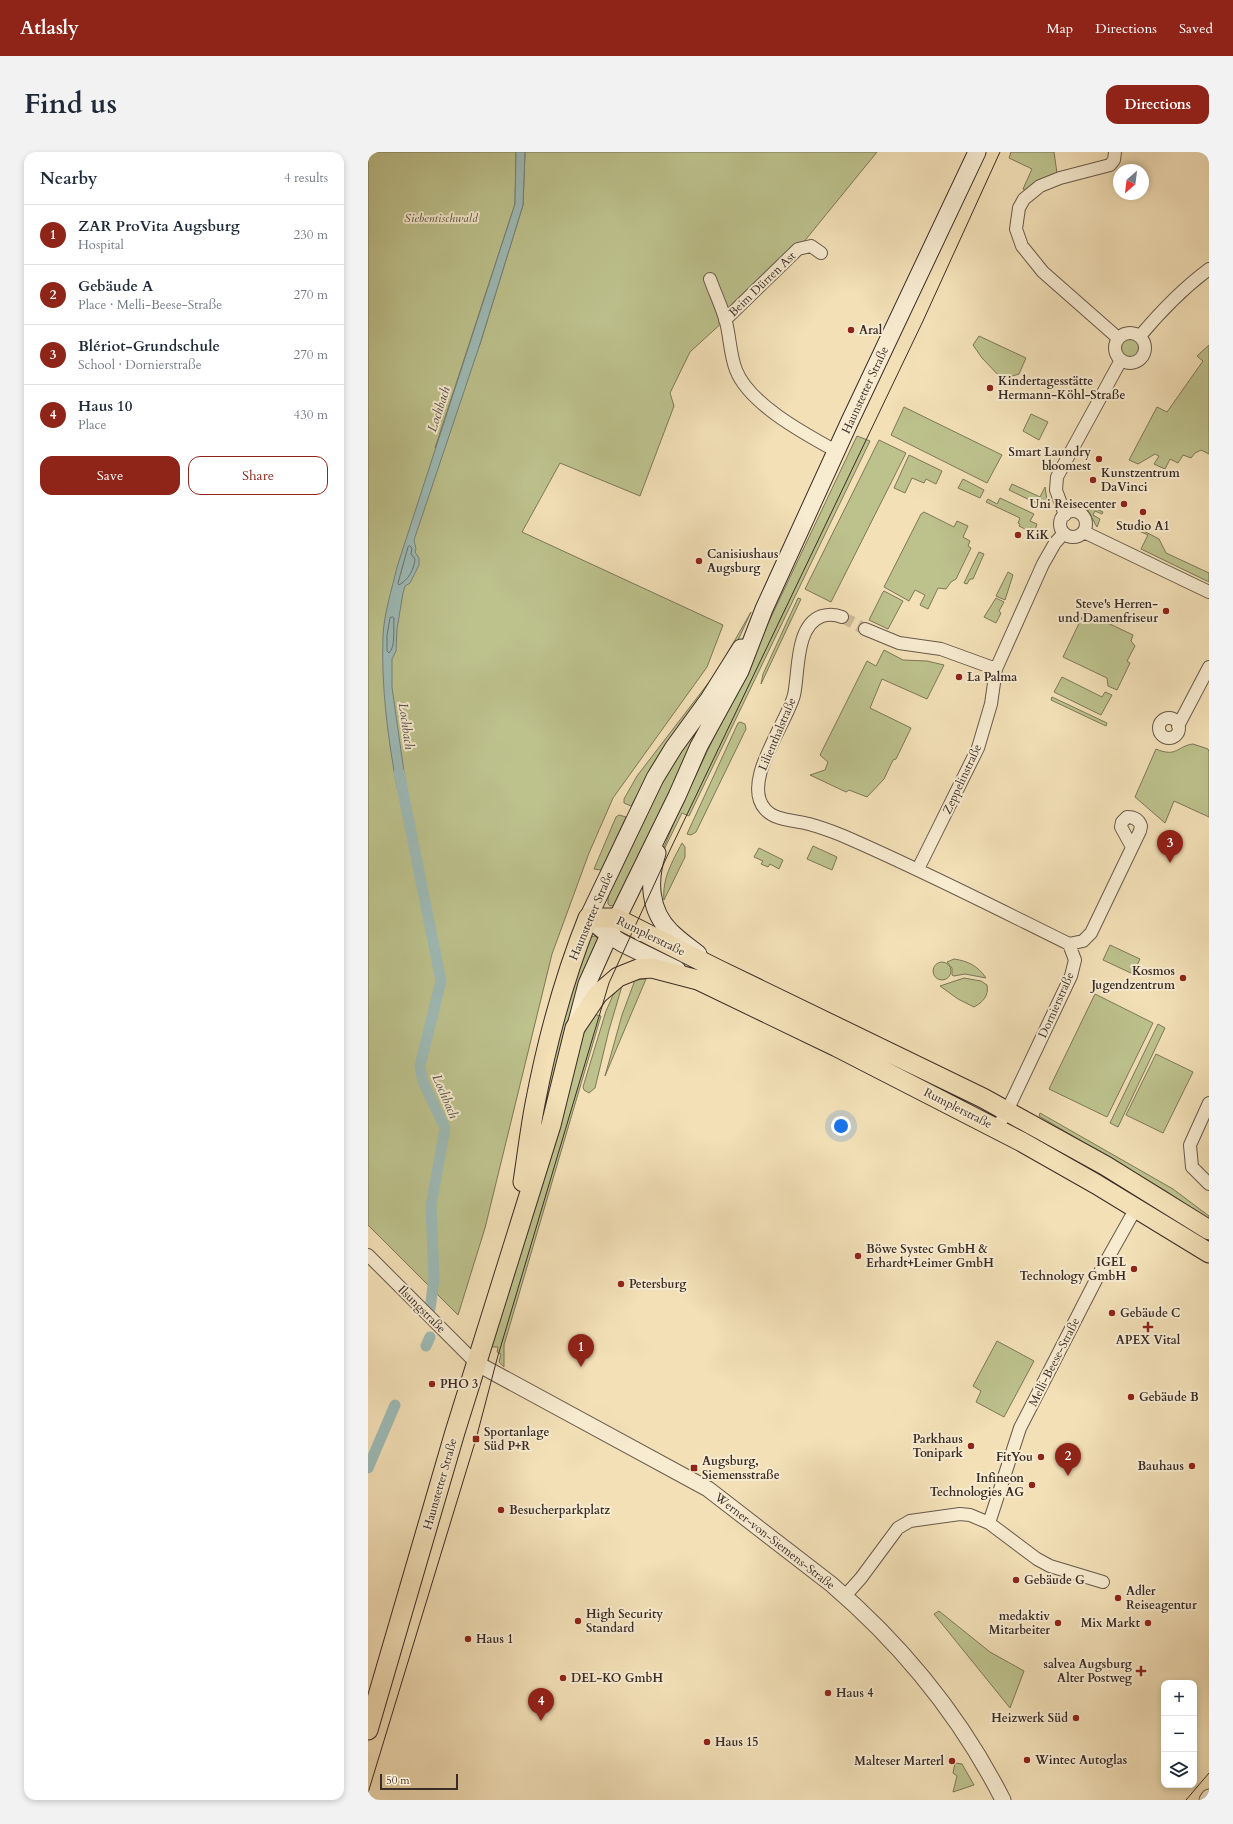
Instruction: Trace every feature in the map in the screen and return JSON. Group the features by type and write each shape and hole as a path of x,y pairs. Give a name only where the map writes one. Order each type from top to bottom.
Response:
{"main road":[{"name":"Haunstetter Straße","path":"368,1730 455,1432 551,1125 575,1028 588,984 612,926 677,796 696,751 740,671 755,628 836,451 977,152"},
{"name":"Haunstetter Straße","path":"515,1239 535,1104 562,992 574,954 588,918 655,778 677,742 709,699 755,628"},
{"name":"Rumplerstraße","path":"677,796 652,869 653,900 657,912 670,932 716,969"},
{"name":"Rumplerstraße","path":"588,918 612,926 716,969 1007,1111 1106,1166 1209,1230"},
{"name":"Rumplerstraße","path":"612,926 698,980 837,1047 997,1128 1096,1184 1209,1254"},
{"name":"Rumplerstraße","path":"575,1028 598,994 609,983 618,977 638,969 652,968 698,980"}],"street":[{"path":"1115,152 1114,160 1110,165 1060,178 1040,186 1024,199 1019,208 1016,229 1022,246 1043,272 1118,338"},
{"name":"Beim Dürren Ast","path":"725,320 798,249 811,246 821,253"},
{"path":"1140,336 1163,309 1189,284 1209,269"},
{"name":"Beim Dürren Ast","path":"710,279 725,320 736,369 742,383 751,393 776,414 836,451"},
{"path":"1131,332 1140,336 1145,345 1143,355 1136,362 1130,363 1120,360 1114,348 1118,338 1121,335 1131,332"},
{"path":"1065,515 1056,490 1057,478 1120,360"},
{"path":"1076,512 1082,515 1086,525 1084,532 1074,537 1064,533 1060,524 1065,515 1076,512"},
{"path":"1084,532 1209,592"},
{"name":"Zeppelinstraße","path":"918,869 978,748 991,704 996,669 1043,564 1055,543 1064,533"},
{"name":"Lilienthalstraße","path":"842,617 836,614 817,617 812,621 804,634 799,654 794,695 780,729 760,770 757,791 759,801 771,815 830,830 878,853 918,869"},
{"path":"865,629 899,643 941,649 996,669"},
{"path":"1178,726 1209,667"},
{"path":"918,869 1069,944 1083,941 1091,933 1132,847"},
{"name":"Dornierstraße","path":"997,1128 1007,1111 1071,976 1075,960 1069,944"},
{"path":"1209,1103 1190,1145 1192,1168 1209,1184"},
{"name":"Melli-Beese-Straße","path":"989,1523 1020,1428 1099,1274 1136,1208"},
{"name":"Ilsungstraße","path":"368,1255 476,1364"},
{"name":"Werner-von-Siemens-Straße","path":"476,1364 708,1490 845,1596 915,1666 949,1712 980,1760 1003,1800"},
{"path":"845,1596 861,1578 898,1528 910,1521 960,1514 970,1515 989,1523 1037,1559 1050,1566 1102,1582"}],"green space":[{"name":"Siebentischwald","path":"368,152 516,152 515,204 435,448 480,344 523,205 525,152 877,152 798,249 690,352 670,393 674,406 640,496 560,463 522,532 723,625 707,667 613,798 589,853 552,954 485,1228 458,1315 368,1225"},
{"path":"1011,152 1054,152 1057,173 1026,191 1023,189 1032,169 1009,158"},
{"path":"979,336 1026,358 1019,374 1002,379 982,358 973,345"},
{"path":"1130,337 1138,340 1141,348 1138,356 1130,359 1122,356 1119,348 1122,340"},
{"path":"1209,345 1209,454 1201,450 1195,453 1191,458 1183,455 1178,463 1170,459 1165,469 1154,464 1159,456 1155,454 1138,464 1129,460 1157,407 1167,412 1203,361 1197,356"},
{"path":"904,407 1002,455 987,483 891,435"},
{"path":"1031,414 1048,422 1039,440 1023,431"},
{"path":"857,436 870,441 689,816 682,813 657,864 678,813"},
{"path":"879,440 906,453 831,602 805,589"},
{"path":"909,455 942,471 936,484 926,479 924,483 912,478 905,493 894,488"},
{"path":"963,479 984,490 980,498 958,488"},
{"path":"1012,484 1040,497 1045,487 1047,500 1046,506 1038,504 1009,490"},
{"path":"1000,498 1034,514 1030,521 1037,524 1035,530 1030,528 1029,531 1019,526 1020,524 1018,523 1020,518 986,502 988,499 997,504"},
{"path":"1081,501 1103,512 1102,514 1095,511 1093,515 1100,519 1097,527 1090,513 1085,507 1067,503"},
{"path":"924,512 954,527 957,521 968,526 963,537 970,541 968,546 971,548 956,579 951,582 946,589 938,588 928,609 920,605 925,595 915,590 909,601 884,587 921,514"},
{"path":"1140,529 1159,539 1166,553 1209,573 1209,582 1141,549 1148,535 1139,531"},
{"path":"979,552 984,554 973,579 970,579 967,584 964,583"},
{"path":"1008,572 1013,575 1005,600 996,596"},
{"path":"884,591 903,601 888,629 869,620"},
{"path":"798,598 801,599 761,684 763,674"},
{"path":"996,598 1004,602 999,611 1001,613 996,623 984,617"},
{"path":"751,612 733,651 655,764 631,806 624,803 624,799 637,776 716,673"},
{"path":"1082,617 1092,622 1095,617 1133,635 1131,641 1135,646 1127,661 1130,663 1117,690 1108,686 1107,678 1063,657"},
{"path":"884,650 903,660 927,661 944,665 927,699 882,679 870,708 911,728 896,759 893,760 884,779 867,797 849,790 846,792 810,775 825,770 828,762 820,755 867,661 876,666"},
{"path":"1062,677 1102,697 1105,692 1112,695 1101,715 1054,692"},
{"path":"1052,697 1107,723 1106,726 1051,700"},
{"path":"715,701 686,757 616,905 610,906 608,904 608,896 672,762"},
{"path":"740,722 745,724 746,729 696,832 691,835 687,834 738,723"},
{"path":"1193,744 1208,749 1209,752 1209,817 1174,801 1165,823 1135,797 1156,749 1173,752"},
{"path":"619,815 626,817 601,870 594,869 616,817"},
{"path":"682,843 685,847 685,857 664,900 666,878 671,864"},
{"path":"813,846 837,857 832,870 807,859"},
{"path":"759,848 783,860 779,869 770,864 768,867 761,864 763,861 754,857"},
{"path":"595,936 599,940 576,1001 544,1113 540,1108 570,985 590,937"},
{"path":"1110,945 1140,959 1133,974 1103,960"},
{"path":"954,959 964,961 972,965 980,970 986,978 965,974 952,975 952,968 947,962"},
{"path":"938,962 946,962 951,967 949,978 946,980 938,980 933,975 933,967"},
{"path":"964,978 981,981 987,985 985,998 974,1007 958,999 940,986"},
{"path":"646,979 605,1076 622,1015 635,980"},
{"path":"622,986 609,1030 595,1088 589,1093 584,1090 583,1087 606,1011 613,995"},
{"path":"1095,994 1153,1023 1107,1117 1049,1089"},
{"path":"593,1014 601,1016 504,1345 504,1367 499,1362 501,1354 497,1352 498,1347 492,1347 588,1019"},
{"path":"1158,1024 1165,1028 1118,1127 1110,1123"},
{"path":"1156,1054 1193,1072 1163,1133 1126,1115"},
{"path":"1040,1113 1173,1189 1209,1216 1209,1220 1166,1191 1039,1116"},
{"path":"997,1341 1034,1361 1004,1417 976,1402 981,1391 973,1386"},
{"path":"939,1611 990,1652 1024,1671 1010,1708 934,1614"},
{"path":"955,1763 962,1764 974,1785 953,1792 957,1776 953,1773"}],"water":[{"path":"516,152 525,152 523,205 480,344 414,540 416,549 415,552 419,558 419,565 410,583 405,586 403,593 397,629 396,651 392,659 392,687 406,786 397,788 388,731 383,674 383,636 388,601 397,567 515,204"}],"waterway":[{"name":"Lochbach","path":"399,772 441,981 420,1066 423,1082 445,1128 431,1206 434,1279 430,1309"},
{"name":"Lochbach","path":"426,1346 430,1337"},
{"name":"Lochbach","path":"368,1468 395,1405"}],"tunnel":[{"path":"842,617 865,629"}],"tram line":[{"path":"368,1793 476,1439 497,1359 609,983 670,850 923,321 1000,152"},
{"path":"1186,1800 1209,1773"}],"place":[{"name":"Aral","path":"851,330"},
{"name":"Kindertagesstätte Hermann-Köhl-Straße","path":"990,388"},
{"name":"Smart Laundry bloomest","path":"1099,459"},
{"name":"Kunstzentrum DaVinci","path":"1093,480"},
{"name":"Uni Reisecenter","path":"1124,504"},
{"name":"Studio A1","path":"1143,512"},
{"name":"KiK","path":"1018,535"},
{"name":"Canisiushaus Augsburg","path":"699,561"},
{"name":"Steve's Herren- und Damenfriseur","path":"1166,611"},
{"name":"La Palma","path":"959,677"},
{"name":"Blériot-Grundschule","path":"1170,863"},
{"name":"Kosmos Jugendzentrum","path":"1183,978"},
{"name":"Böwe Systec GmbH & Erhardt+Leimer GmbH","path":"858,1256"},
{"name":"IGEL Technology GmbH","path":"1134,1269"},
{"name":"Petersburg","path":"621,1284"},
{"name":"Gebäude C","path":"1112,1313"},
{"name":"APEX Vital","path":"1148,1327"},
{"name":"ZAR ProVita Augsburg","path":"581,1367"},
{"name":"PHO 3","path":"432,1384"},
{"name":"Gebäude B","path":"1131,1397"},
{"name":"Sportanlage Süd P+R","path":"476,1439"},
{"name":"Parkhaus Tonipark","path":"971,1446"},
{"name":"FitYou","path":"1041,1457"},
{"name":"Bauhaus","path":"1192,1466"},
{"name":"Augsburg, Siemensstraße","path":"694,1468"},
{"name":"Gebäude A","path":"1068,1476"},
{"name":"Infineon Technologies AG","path":"1032,1485"},
{"name":"Besucherparkplatz","path":"501,1510"},
{"name":"Gebäude G","path":"1016,1580"},
{"name":"Adler Reiseagentur","path":"1118,1598"},
{"name":"High Security Standard","path":"578,1621"},
{"name":"medaktiv Mitarbeiter","path":"1058,1623"},
{"name":"Mix Markt","path":"1148,1623"},
{"name":"Haus 1","path":"468,1639"},
{"name":"salvea Augsburg Alter Postweg","path":"1141,1671"},
{"name":"DEL-KO GmbH","path":"563,1678"},
{"name":"Haus 4","path":"828,1693"},
{"name":"Heizwerk Süd","path":"1076,1718"},
{"name":"Haus 10","path":"541,1721"},
{"name":"Haus 15","path":"707,1742"},
{"name":"Wintec Autoglas","path":"1027,1760"},
{"name":"Malteser Marterl","path":"952,1761"}]}
